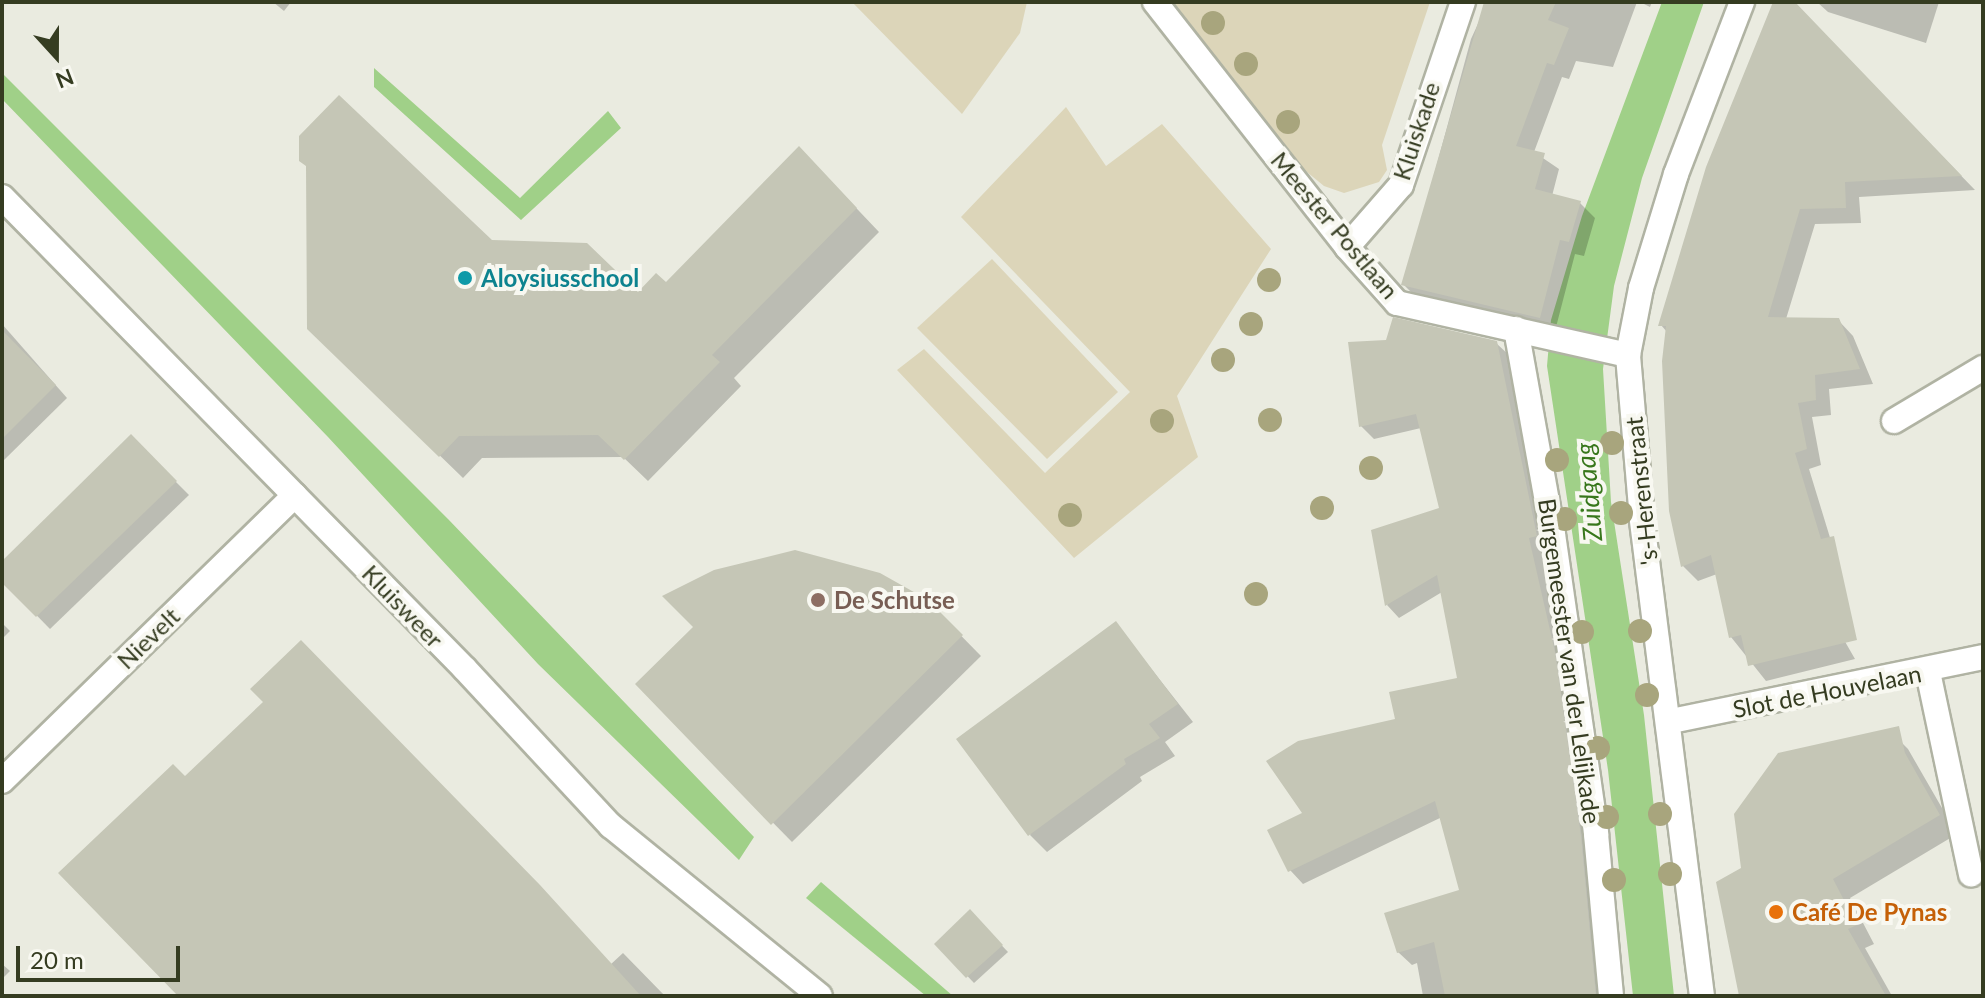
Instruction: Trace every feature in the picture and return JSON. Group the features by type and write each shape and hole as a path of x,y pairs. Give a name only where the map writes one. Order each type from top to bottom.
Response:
{"street":[{"name":"Meester Postlaan","path":"1155,2 1347,247 1397,303 1619,354"},
{"name":"Kluiskade","path":"1347,247 1401,185 1445,41 1463,2"},
{"name":"'s-Herenstraat","path":"1702,996 1671,721 1619,354 1676,174 1742,2"},
{"name":"Kluisweer","path":"2,197 295,495 611,826 804,992"},
{"name":"Burgemeester van der Lelijkade","path":"1516,329 1553,534 1594,819 1611,996"},
{"path":"1894,421 1983,368"},
{"name":"Nievelt","path":"2,781 295,495"},
{"name":"Slot de Houvelaan","path":"1671,721 1928,672 1983,657"},
{"path":"1928,672 1971,874"}],"shaded area":[{"path":"852,2 1027,2 1020,33 962,114"},
{"path":"1169,2 1430,2 1382,145 1387,170 1379,182 1344,193 1324,186 1302,168"},
{"path":"1066,107 1106,166 1162,124 1271,249 1177,396 1198,457 1074,558 897,370 924,349 1045,473 1130,392 961,217"},
{"path":"992,259 1118,392 1047,459 917,328"}],"water":[{"name":"Zuidgaag","path":"1662,2 1704,2 1642,178 1614,286 1603,369 1611,502 1644,715 1674,996 1633,996 1608,770 1547,366 1551,320 1582,216"},
{"path":"374,68 520,198 608,111 621,128 521,220 374,87"},
{"path":"2,73 448,519 754,837 739,860 538,664 328,437 2,99"},
{"path":"821,882 953,996 926,996 806,898"}],"building":[{"path":"1484,2 1556,2 1548,20 1569,28 1554,65 1547,63 1516,146 1545,153 1535,189 1581,201 1569,242 1560,240 1540,318 1401,285"},
{"path":"1773,2 1795,2 1962,176 1845,182 1846,208 1800,209 1768,317 1839,318 1860,369 1815,375 1816,400 1798,403 1807,449 1795,453 1821,539 1834,536 1857,640 1748,666 1741,635 1729,638 1711,555 1681,567 1669,511 1662,361 1666,326 1658,326 1706,167"},
{"name":"Aloysiusschool","path":"339,95 492,240 587,243 638,292 656,273 666,282 799,146 857,208 712,355 720,362 624,460 598,435 459,436 439,457 307,329 306,166 299,161 299,136"},
{"path":"1393,317 1497,341 1537,536 1529,538 1555,652 1581,836 1596,996 1445,996 1434,942 1397,953 1384,913 1459,890 1435,801 1288,872 1267,830 1302,813 1266,761 1298,741 1395,719 1389,692 1457,678 1437,575 1385,606 1371,530 1439,508 1416,414 1359,427 1348,342 1386,340"},
{"path":"2,330 56,385 2,439"},
{"path":"131,434 177,481 36,617 2,583 2,561"},
{"path":"795,550 880,573 928,600 963,635 771,825 635,684 693,627 662,596 714,570"},
{"path":"1116,621 1178,704 1149,724 1160,738 1124,759 1126,764 1028,836 956,739"},
{"path":"301,640 540,885 641,996 178,996 58,873 173,764 185,776 263,702 250,689"},
{"path":"1899,726 1905,753 1940,815 1833,879 1857,925 1848,929 1886,996 1739,996 1716,882 1741,868 1734,814 1778,753"},
{"path":"970,909 1003,945 966,978 934,944"}],"place":[{"name":"Aloysiusschool","path":"465,278"},
{"name":"De Schutse","path":"818,600"},
{"name":"Café De Pynas","path":"1776,912"}]}
